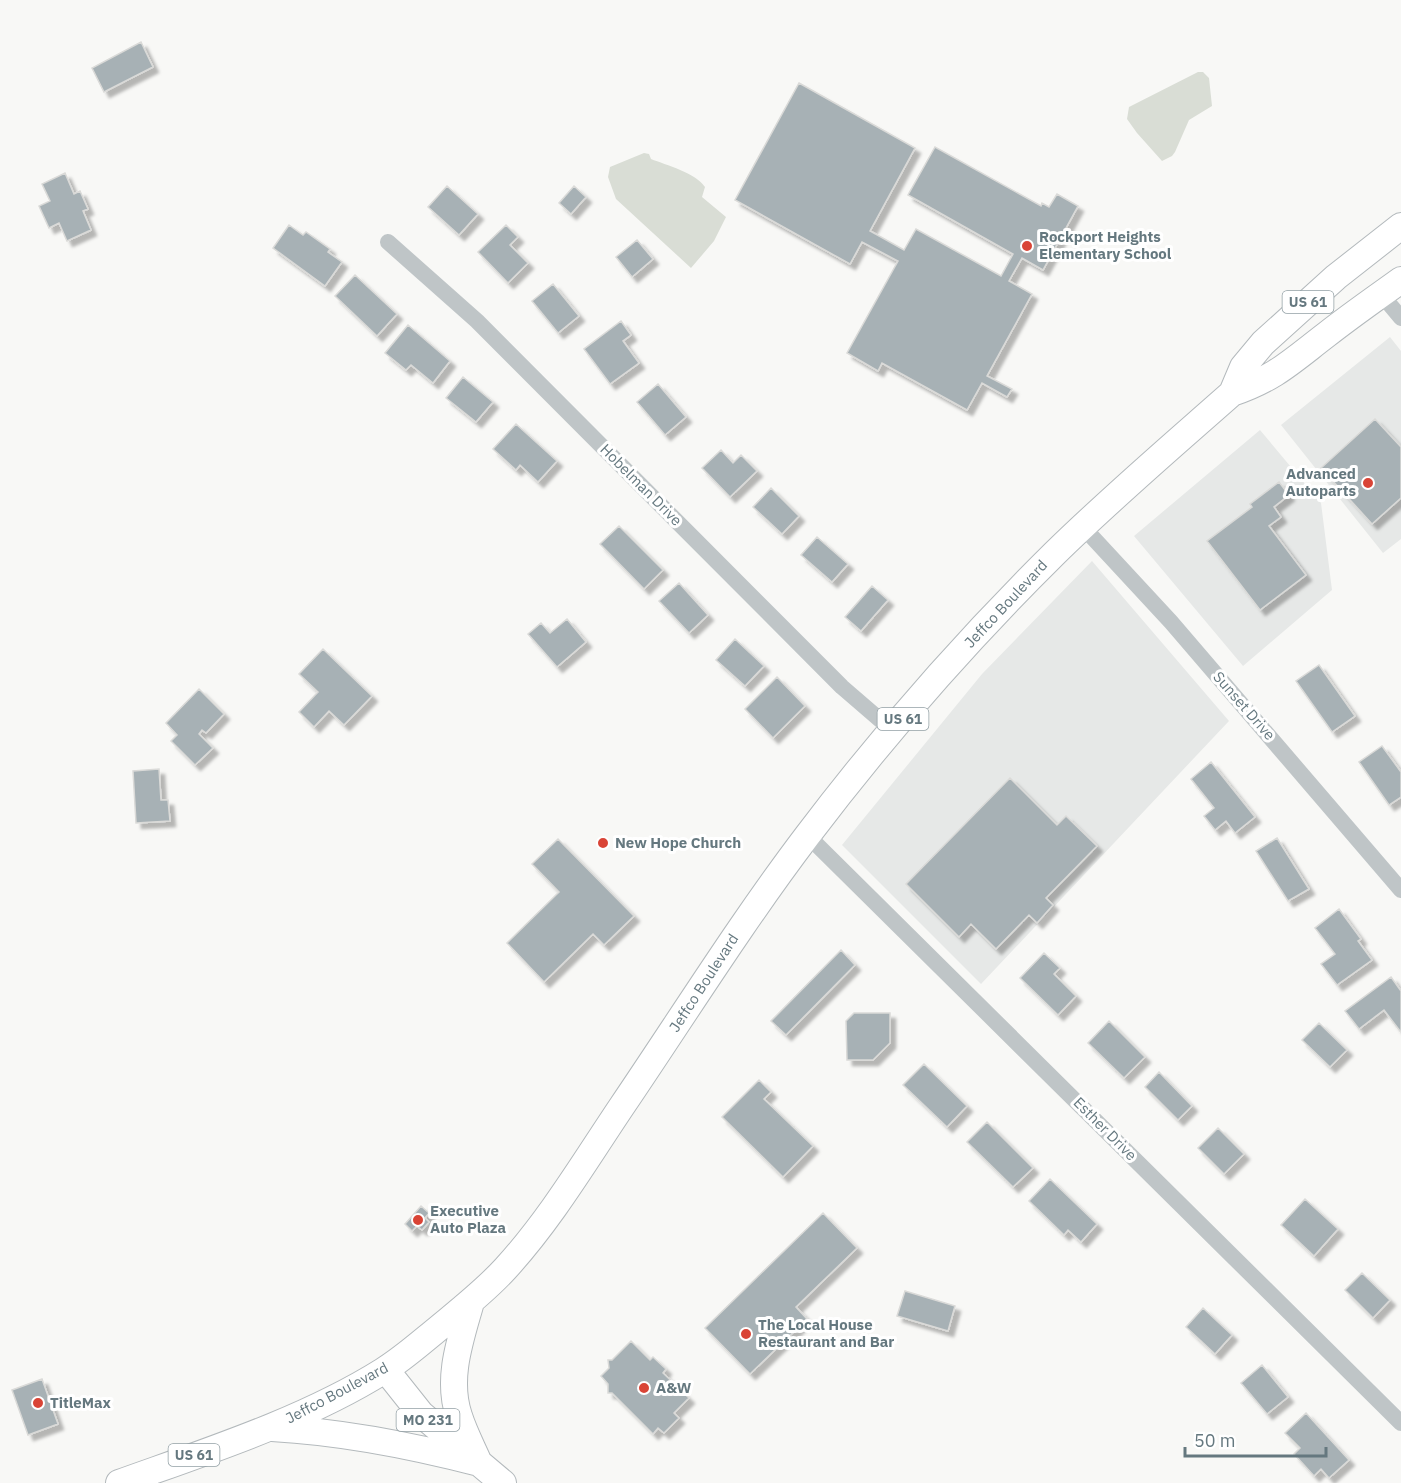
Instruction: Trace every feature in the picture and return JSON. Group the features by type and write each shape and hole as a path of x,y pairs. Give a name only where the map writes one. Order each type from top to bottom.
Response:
{"main road":[{"name":"Jeffco Boulevard","path":"1232,393 1243,367 1263,343 1336,277 1401,226"},
{"name":"Jeffco Boulevard","path":"119,1483 269,1428 332,1399 386,1370 471,1302 505,1269 561,1196 670,1035 715,963 807,835 859,770 964,649 1083,527 1232,393 1257,385 1281,371 1391,287"},
{"path":"471,1302 456,1355 455,1394 458,1414 479,1463"},
{"name":"MO 231","path":"386,1370 421,1414 503,1483"},
{"path":"269,1428 360,1436 426,1449 479,1463"}],"street":[{"name":"Hobelman Drive","path":"388,242 477,321 835,679 893,731"},
{"path":"1391,287 1401,318"},
{"name":"Sunset Drive","path":"1083,527 1179,631 1401,890"},
{"name":"Esther Drive","path":"807,835 1401,1423"}],"shaded area":[{"path":"1198,72 1203,72 1209,78 1212,106 1189,120 1175,152 1162,161 1127,119 1129,107"},
{"path":"644,153 649,154 651,159 680,170 701,182 705,187 702,197 726,217 714,241 691,268 616,199 608,177 610,167"},
{"path":"1390,337 1401,351 1401,539 1383,553 1281,425"},
{"path":"1260,430 1321,503 1332,590 1243,666 1134,536"},
{"path":"1092,561 1229,721 981,984 842,845 982,674"}],"building":[{"path":"141,42 153,67 104,92 92,68"},
{"name":"Rockport Heights Elementary School","path":"799,83 915,148 870,231 904,250 916,229 1001,276 1013,254 908,195 935,147 1041,206 1042,203 1049,207 1057,194 1078,206 1043,270 1022,258 1009,281 1032,294 987,376 1012,389 1007,397 982,383 967,410 882,363 878,371 847,353 898,261 862,242 850,264 735,200"},
{"path":"65,173 74,194 80,191 88,209 83,211 91,230 67,241 59,223 49,228 39,206 50,201 42,184"},
{"path":"447,186 478,214 459,235 428,207"},
{"path":"574,186 586,197 571,214 559,203"},
{"path":"289,225 303,235 306,232 330,249 328,252 342,262 325,286 273,248"},
{"path":"506,225 518,237 510,245 528,263 508,283 478,252"},
{"path":"637,240 653,259 632,277 616,257"},
{"path":"355,275 397,314 377,336 335,296"},
{"path":"553,284 579,316 558,333 532,301"},
{"path":"621,321 631,335 623,341 639,363 610,384 584,349"},
{"path":"408,325 450,361 433,383 411,365 406,370 385,353"},
{"path":"463,377 493,402 476,422 446,398"},
{"path":"658,384 686,417 665,435 637,402"},
{"name":"Advanced Autoparts","path":"1375,419 1401,447 1401,498 1372,524 1321,468"},
{"path":"516,424 557,461 538,482 520,465 516,470 493,449"},
{"path":"721,450 733,463 741,455 757,471 730,497 702,468"},
{"path":"1279,482 1289,495 1274,507 1281,517 1269,526 1306,575 1260,610 1207,541 1252,507 1250,504"},
{"path":"771,488 799,516 782,534 753,507"},
{"path":"619,526 663,570 644,589 600,544"},
{"path":"817,537 848,564 832,582 801,555"},
{"path":"679,583 708,615 689,633 659,601"},
{"path":"872,586 888,600 861,631 845,617"},
{"path":"567,619 586,642 557,667 528,634 541,623 550,633"},
{"path":"735,639 764,666 745,686 716,660"},
{"path":"323,649 372,696 344,725 329,711 314,727 299,712 318,692 299,674"},
{"path":"1319,665 1355,716 1332,732 1296,681"},
{"path":"777,677 805,706 773,738 745,709"},
{"path":"199,689 224,714 206,733 202,730 199,734 213,748 195,765 171,741 177,735 166,723"},
{"path":"1382,746 1401,772 1401,797 1389,805 1359,762"},
{"path":"1211,762 1255,817 1235,833 1226,821 1215,830 1204,816 1214,808 1191,779"},
{"path":"159,769 161,800 168,800 170,821 136,823 133,771"},
{"path":"1010,778 1057,825 1066,816 1097,846 1046,898 1053,905 1037,923 1029,915 996,949 971,924 959,937 906,884"},
{"path":"1277,838 1309,889 1288,901 1256,851"},
{"path":"558,839 634,916 604,945 593,934 544,982 507,943 559,892 532,864"},
{"path":"1339,909 1361,939 1358,941 1372,960 1337,985 1321,964 1335,954 1315,928"},
{"path":"841,950 855,965 786,1035 771,1021"},
{"path":"1044,953 1060,968 1054,974 1076,996 1058,1015 1020,978"},
{"path":"1391,977 1401,991 1401,1030 1384,1010 1359,1029 1345,1011"},
{"path":"854,1013 890,1013 890,1043 873,1060 847,1060 846,1021"},
{"path":"1109,1021 1145,1057 1124,1078 1088,1043"},
{"path":"1319,1023 1347,1050 1330,1067 1302,1040"},
{"path":"924,1064 967,1106 947,1127 903,1085"},
{"path":"1159,1072 1192,1106 1178,1120 1145,1087"},
{"path":"759,1080 771,1092 764,1099 813,1146 783,1177 722,1117"},
{"path":"987,1122 1033,1168 1013,1187 967,1142"},
{"path":"1218,1128 1244,1154 1224,1174 1198,1148"},
{"path":"1050,1179 1097,1224 1081,1242 1068,1230 1064,1235 1029,1201"},
{"path":"1305,1199 1338,1229 1314,1256 1281,1225"},
{"name":"Executive Auto Plaza","path":"421,1206 429,1213 425,1218 429,1222 422,1230 417,1226 412,1231 405,1224"},
{"path":"823,1213 857,1248 796,1307 807,1319 750,1374 705,1328"},
{"path":"1362,1273 1390,1300 1373,1318 1345,1290"},
{"path":"905,1291 955,1306 948,1331 897,1316"},
{"path":"1203,1308 1232,1335 1215,1354 1186,1327"},
{"name":"A&W","path":"631,1341 650,1360 653,1357 666,1369 663,1373 689,1398 674,1413 679,1418 664,1433 658,1428 653,1434 612,1393 608,1393 608,1384 601,1376 609,1368 608,1360 612,1360"},
{"path":"1262,1365 1288,1397 1267,1414 1241,1383"},
{"path":"42,1379 58,1424 28,1435 12,1390"},
{"path":"1306,1413 1349,1460 1329,1478 1321,1469 1314,1476 1294,1454 1300,1448 1285,1433"}],"place":[{"name":"Rockport Heights Elementary School","path":"1027,246"},
{"name":"Advanced Autoparts","path":"1368,483"},
{"name":"New Hope Church","path":"603,843"},
{"name":"Executive Auto Plaza","path":"418,1220"},
{"name":"The Local House Restaurant and Bar","path":"746,1334"},
{"name":"A&W","path":"644,1388"},
{"name":"TitleMax","path":"38,1403"}]}
